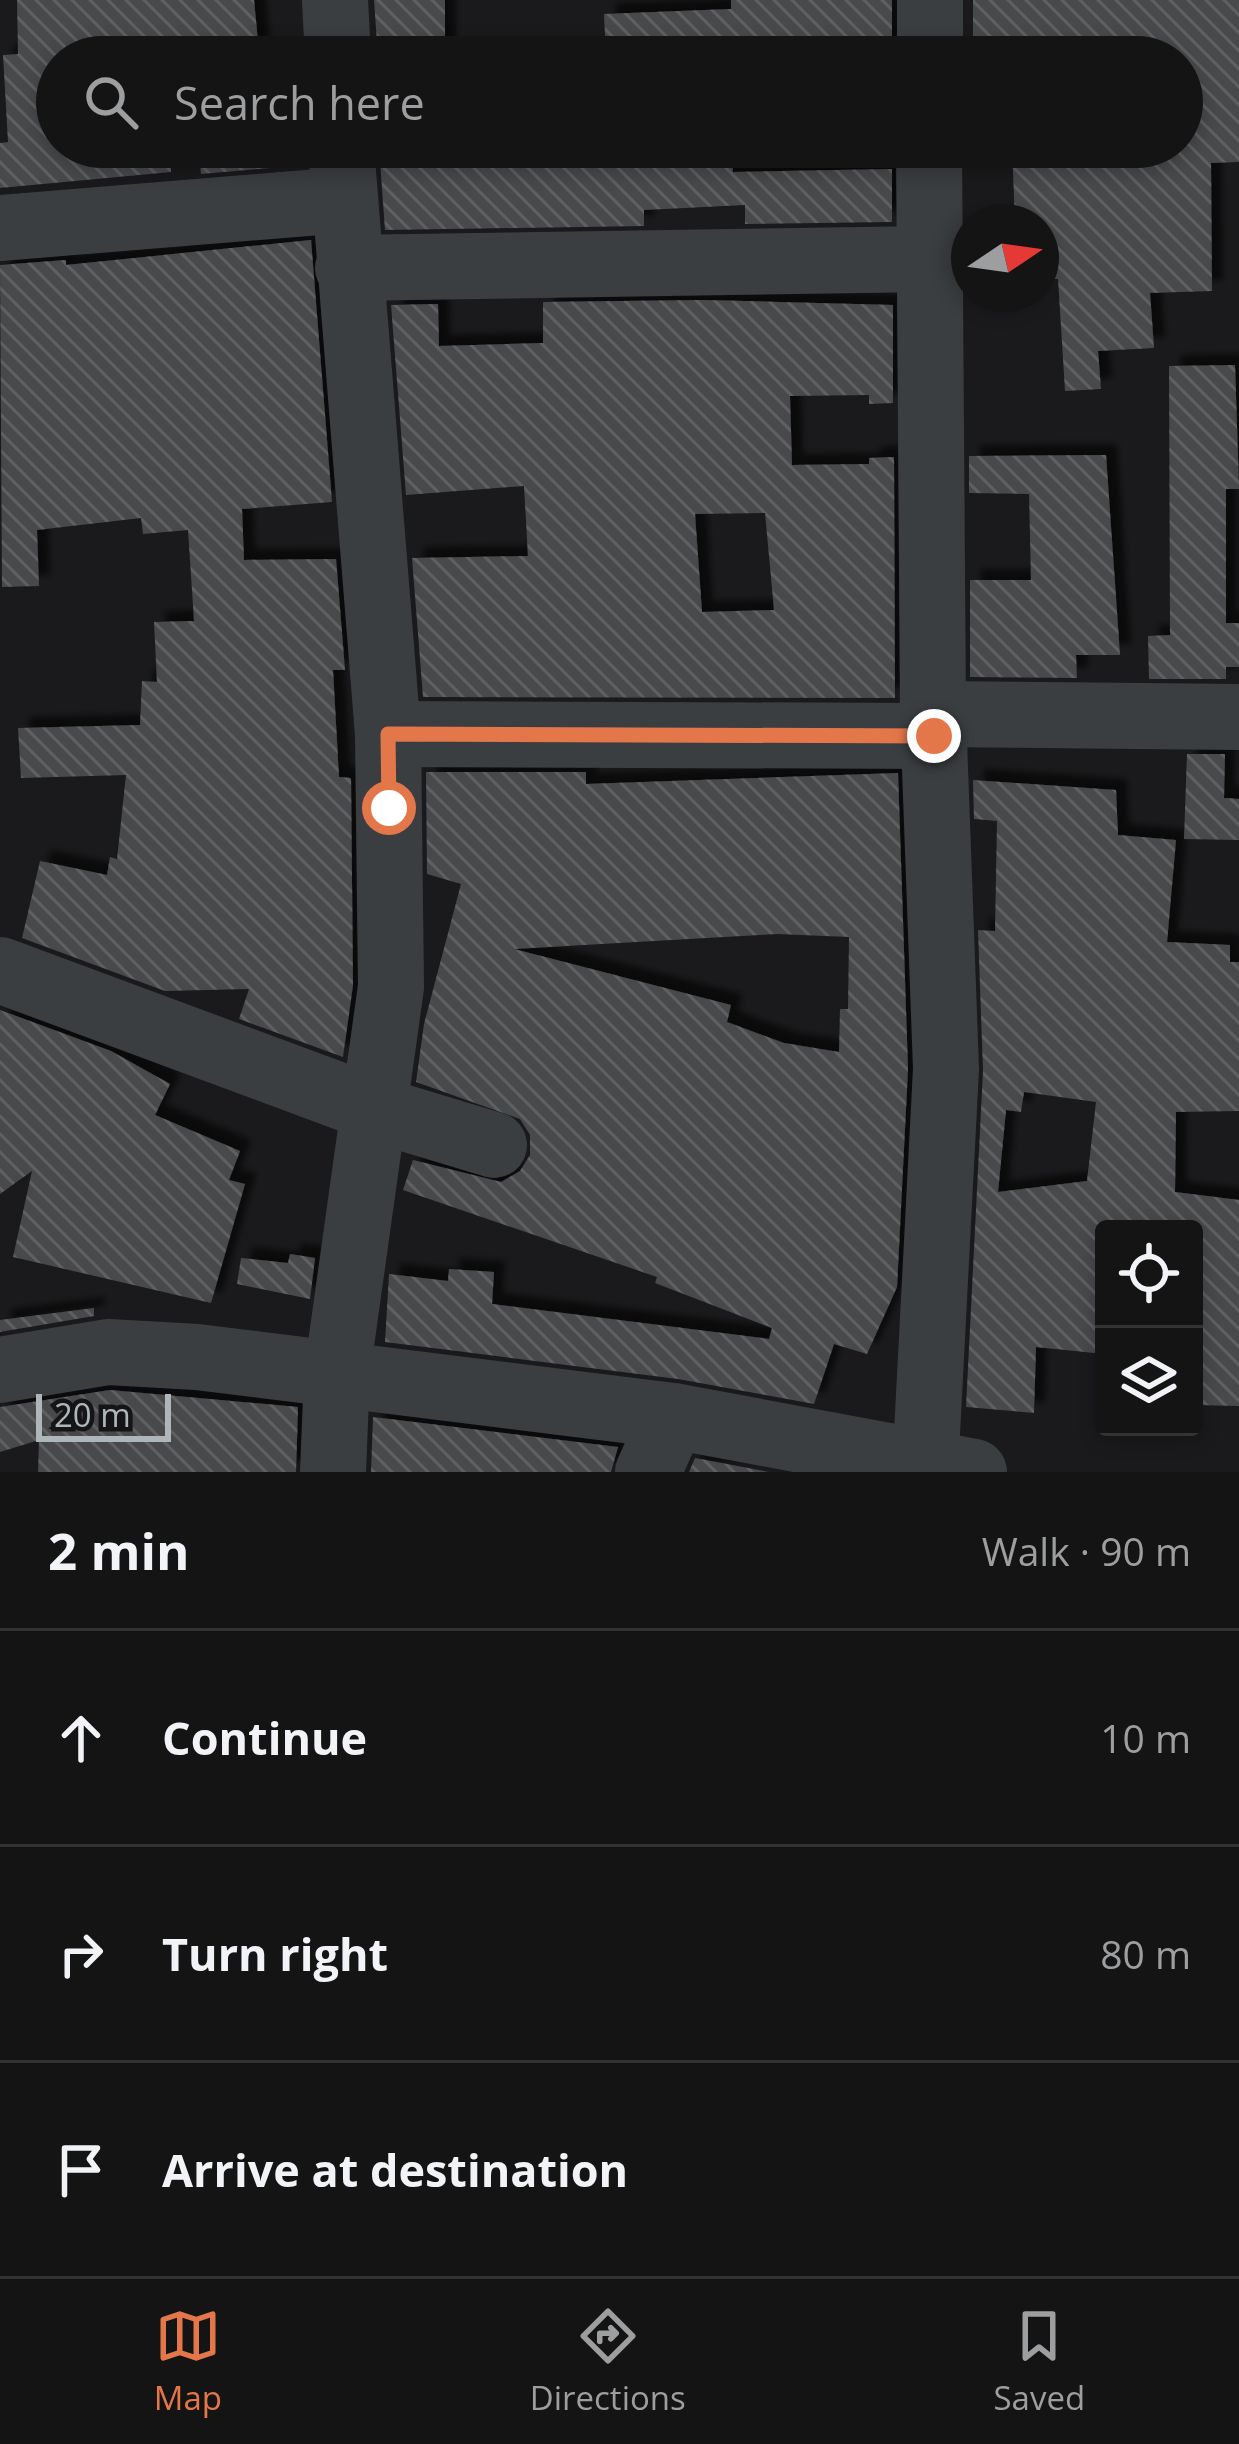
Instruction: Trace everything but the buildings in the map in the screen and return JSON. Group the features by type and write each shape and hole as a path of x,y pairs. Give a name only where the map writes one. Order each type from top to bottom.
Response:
{"street":[{"path":"335,0 337,36"},
{"path":"930,0 930,36"},
{"path":"0,1370 108,1352 337,1373 661,1444 941,1470 946,1069 934,725 929,168"},
{"path":"0,228 342,174 388,734 391,987 337,1373 333,1472"},
{"path":"348,268 929,259"},
{"path":"388,734 1239,717"},
{"path":"0,970 375,1109 494,1144"}],"route":[{"path":"389,808 388,734 934,736"}]}
